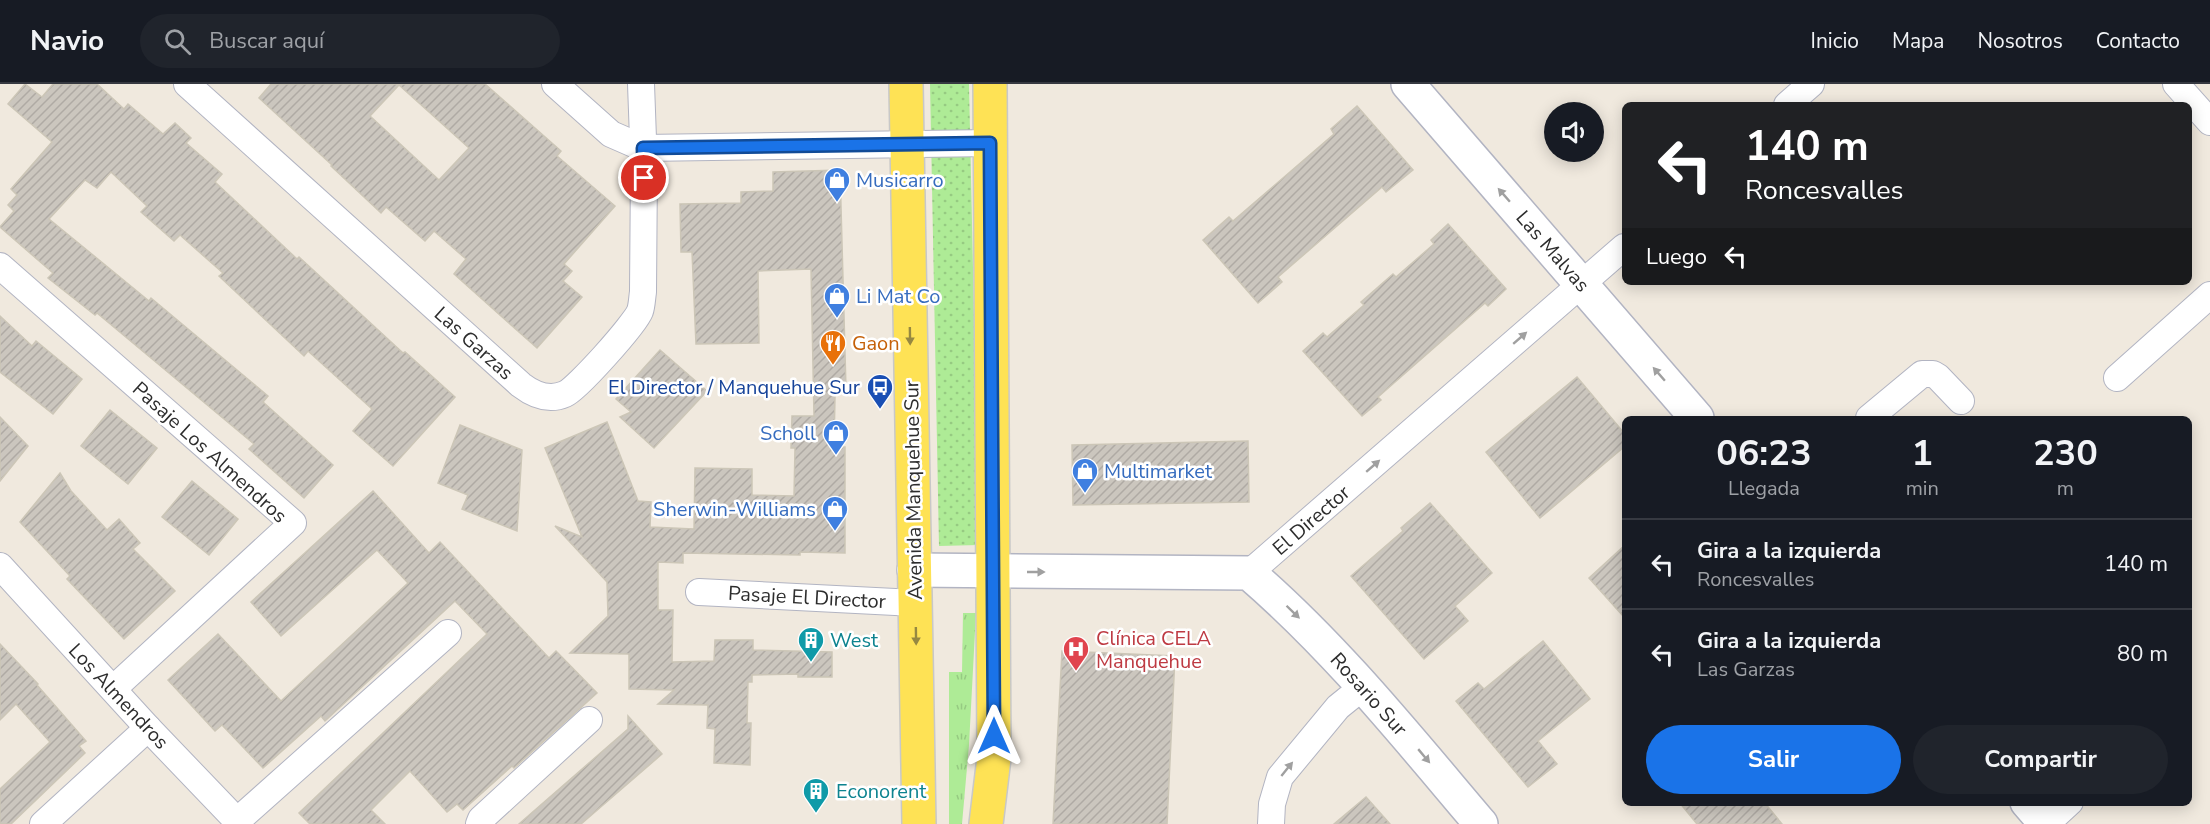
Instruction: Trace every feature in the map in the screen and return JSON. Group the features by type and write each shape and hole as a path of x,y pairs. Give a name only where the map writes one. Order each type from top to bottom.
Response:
{"main road":[{"name":"Avenida Manquehue Sur","path":"906,84 919,824"},
{"path":"986,824 994,758 990,84"}],"street":[{"name":"Las Garzas","path":"187,84 521,385 530,392 553,397 572,391 640,312 643,292 643,148 640,84"},
{"path":"555,84 611,134 643,148 990,143"},
{"name":"Las Malvas","path":"1408,84 1696,416"},
{"path":"1790,102 1811,84"},
{"path":"2192,106 2210,123"},
{"name":"El Director","path":"1249,573 1622,248"},
{"name":"Pasaje Los Almendros","path":"0,266 292,523 113,689"},
{"path":"2117,378 2210,294"},
{"path":"1871,416 1922,374 1933,374 1938,377 1961,401"},
{"name":"Los Almendros","path":"0,566 238,823"},
{"path":"914,570 1249,573"},
{"name":"Rosario Sur","path":"1249,573 1292,611 1364,686 1481,824"},
{"name":"Pasaje El Director","path":"699,592 915,603"},
{"path":"238,823 448,633"},
{"path":"1272,824 1272,804 1280,777 1338,707 1364,686"},
{"path":"479,824 481,819 589,720"},
{"path":"43,824 148,728"},
{"path":"994,758 1003,824"},
{"path":"2030,806 2046,824 2066,806"}],"green space":[{"path":"930,84 969,84 979,545 939,546"},
{"path":"963,613 976,613 969,745 962,824 949,824 949,672 962,672"}],"building":[{"path":"25,84 42,97 53,84 97,84 124,109 128,104 163,134 175,123 191,138 186,143 222,174 215,182 297,259 299,257 403,353 405,352 455,397 393,466 353,431 372,409 308,351 304,356 219,276 223,273 180,235 174,241 141,212 147,206 111,172 97,188 85,180 49,219 149,301 151,298 268,396 263,402 333,465 304,498 249,449 254,444 97,313 95,315 48,278 53,273 0,227 14,211 8,205 17,195 11,189 52,142 8,104"},
{"path":"271,84 485,84 561,151 557,156 615,206 564,264 572,271 563,281 582,297 537,348 454,274 466,259 434,231 425,241 386,207 381,213 259,98","holes":["399,85 469,148 439,180 370,116"]},
{"path":"1357,106 1413,170 1386,192 1382,187 1278,277 1282,282 1258,303 1203,240 1229,217 1233,221 1334,134 1331,129"},
{"path":"840,170 846,389 835,396 834,447 845,447 845,553 800,552 800,555 683,553 683,563 658,562 658,610 673,610 672,662 714,661 715,640 753,640 753,650 832,652 832,677 798,677 798,674 752,675 752,682 748,682 747,723 751,723 750,765 714,763 715,729 707,728 708,705 658,704 674,690 629,689 629,654 570,653 608,616 607,582 555,526 582,537 545,448 607,422 638,501 651,502 650,527 694,529 695,468 752,469 752,495 794,496 795,448 791,448 792,416 814,416 811,269 758,271 759,343 696,344 692,252 681,252 680,204 741,203 741,192 773,191 773,172"},
{"path":"1448,224 1506,289 1488,306 1485,303 1378,397 1381,400 1362,416 1303,351 1323,333 1327,337 1364,305 1361,302 1393,274 1396,277 1434,244 1431,240"},
{"path":"0,316 32,346 36,341 82,379 53,414 0,372"},
{"path":"660,350 707,391 654,448 620,417 631,412 616,399"},
{"path":"1577,377 1622,431 1622,449 1540,518 1486,452"},
{"path":"110,410 157,448 128,484 81,446"},
{"path":"0,417 28,446 0,481"},
{"path":"460,425 522,450 517,531 462,509 468,495 438,483"},
{"path":"1248,441 1249,502 1073,505 1072,445"},
{"path":"60,473 71,491 107,530 119,519 140,543 133,549 175,591 124,639 67,579 70,576 20,522"},
{"path":"192,481 238,519 209,555 162,517"},
{"path":"373,491 429,553 440,542 549,658 556,651 597,693 514,768 512,766 463,810 457,804 447,812 410,771 371,810 385,824 310,824 299,813 487,634 455,601 325,721 321,716 263,768 222,725 215,731 168,680 218,634 281,701 408,583 377,550 281,636 251,602"},
{"path":"1430,503 1492,573 1455,606 1468,621 1424,659 1351,576 1403,531 1401,528"},
{"path":"1622,548 1622,615 1589,578"},
{"path":"1543,641 1590,699 1538,741 1557,764 1528,787 1456,701 1478,683 1484,689"},
{"path":"0,644 38,684 86,741 79,746 85,753 11,824 0,824 0,789 50,742 16,704 0,720"},
{"path":"1062,651 1175,656 1167,824 1053,824"},
{"path":"628,716 662,754 581,824 519,824 628,729"},
{"path":"1366,797 1390,824 1334,824"},
{"path":"1682,806 1767,806 1782,824 1697,824"}],"place":[{"name":"Musicarro","path":"837,203"},
{"name":"Li Mat Co","path":"837,319"},
{"name":"Gaon","path":"833,366"},
{"name":"El Director / Manquehue Sur","path":"880,410"},
{"name":"Scholl","path":"836,456"},
{"name":"Multimarket","path":"1085,494"},
{"name":"Sherwin-Williams","path":"835,532"},
{"name":"West","path":"811,663"},
{"name":"Clínica CELA Manquehue","path":"1076,672"},
{"name":"Econorent","path":"816,814"}],"route":[{"path":"644,178 643,148 990,143 994,736"}]}
